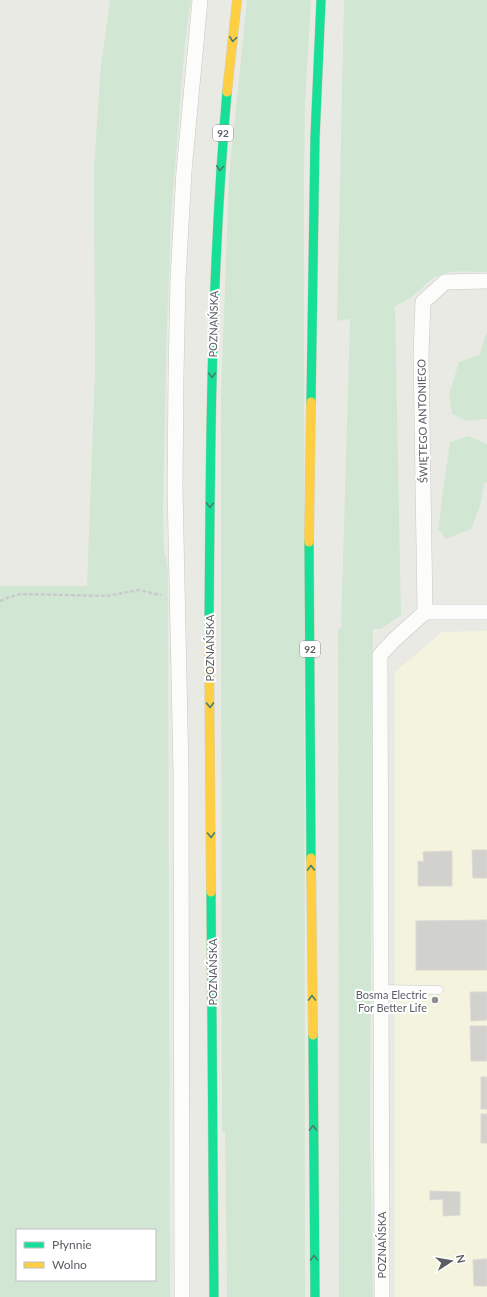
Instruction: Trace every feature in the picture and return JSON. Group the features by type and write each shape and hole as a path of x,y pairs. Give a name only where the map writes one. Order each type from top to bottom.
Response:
{"main road":[{"name":"POZNAŃSKA","path":"214,1297 209,647 212,403 215,266 220,168 229,67 237,0"},
{"name":"92","path":"315,1297 309,578 315,138 321,0"}],"street":[{"path":"182,1297 181,780 175,488 178,279 184,171 200,0"},
{"name":"ŚWIĘTEGO ANTONIEGO","path":"424,612 421,361 423,302 445,282 487,281"},
{"path":"424,612 487,612"},
{"name":"POZNAŃSKA","path":"382,1297 380,655 424,612"}],"lane":[{"path":"381,989 439,990"}],"path":[{"path":"0,601 21,594 107,596 138,590 158,595 178,594"}],"shaded area":[{"path":"110,0 191,0 185,42 171,218 163,510 164,551 168,570 170,1297 0,1297 0,586 87,586 95,370 94,166 101,65"},
{"path":"247,0 311,0 305,102 304,180 305,1297 227,1297 225,1131 222,1132 221,394 229,177"},
{"path":"344,0 487,0 487,272 441,274 432,279 412,297 395,306 401,615 381,629 373,629 370,1125 373,1297 339,1297 338,629 341,628 350,319 337,321"},
{"path":"487,332 487,419 467,421 452,414 449,395 459,362 479,355"},
{"path":"468,436 487,444 487,482 484,484 480,506 471,529 446,539 438,529 450,442"},
{"path":"487,631 487,1297 395,1297 395,672 442,632"}],"building":[{"path":"472,850 487,850 487,878 473,878"},
{"path":"452,851 452,886 418,886 418,861 424,862 423,852"},
{"path":"487,920 487,970 416,970 416,921"},
{"path":"470,992 487,992 487,1020 471,1021"},
{"path":"470,1026 487,1026 487,1061 471,1061"},
{"path":"481,1077 487,1077 487,1109 481,1109"},
{"path":"481,1114 487,1114 487,1143 481,1143"},
{"path":"430,1191 460,1192 460,1215 443,1216 443,1199 430,1200"},
{"path":"487,1259 487,1286 474,1286 473,1260"}],"traffic: fast":[{"path":"311,402 315,138 321,0"},
{"path":"209,640 212,366 218,229 227,92"},
{"path":"309,542 311,858"},
{"path":"211,892 214,1297"},
{"path":"313,1035 315,1297"}],"traffic: slow":[{"path":"227,92 237,0"},
{"path":"309,542 311,402"},
{"path":"209,640 211,892"},
{"path":"311,858 313,1035"}],"place":[{"name":"Bosma Electric For Better Life","path":"435,1000"}]}
